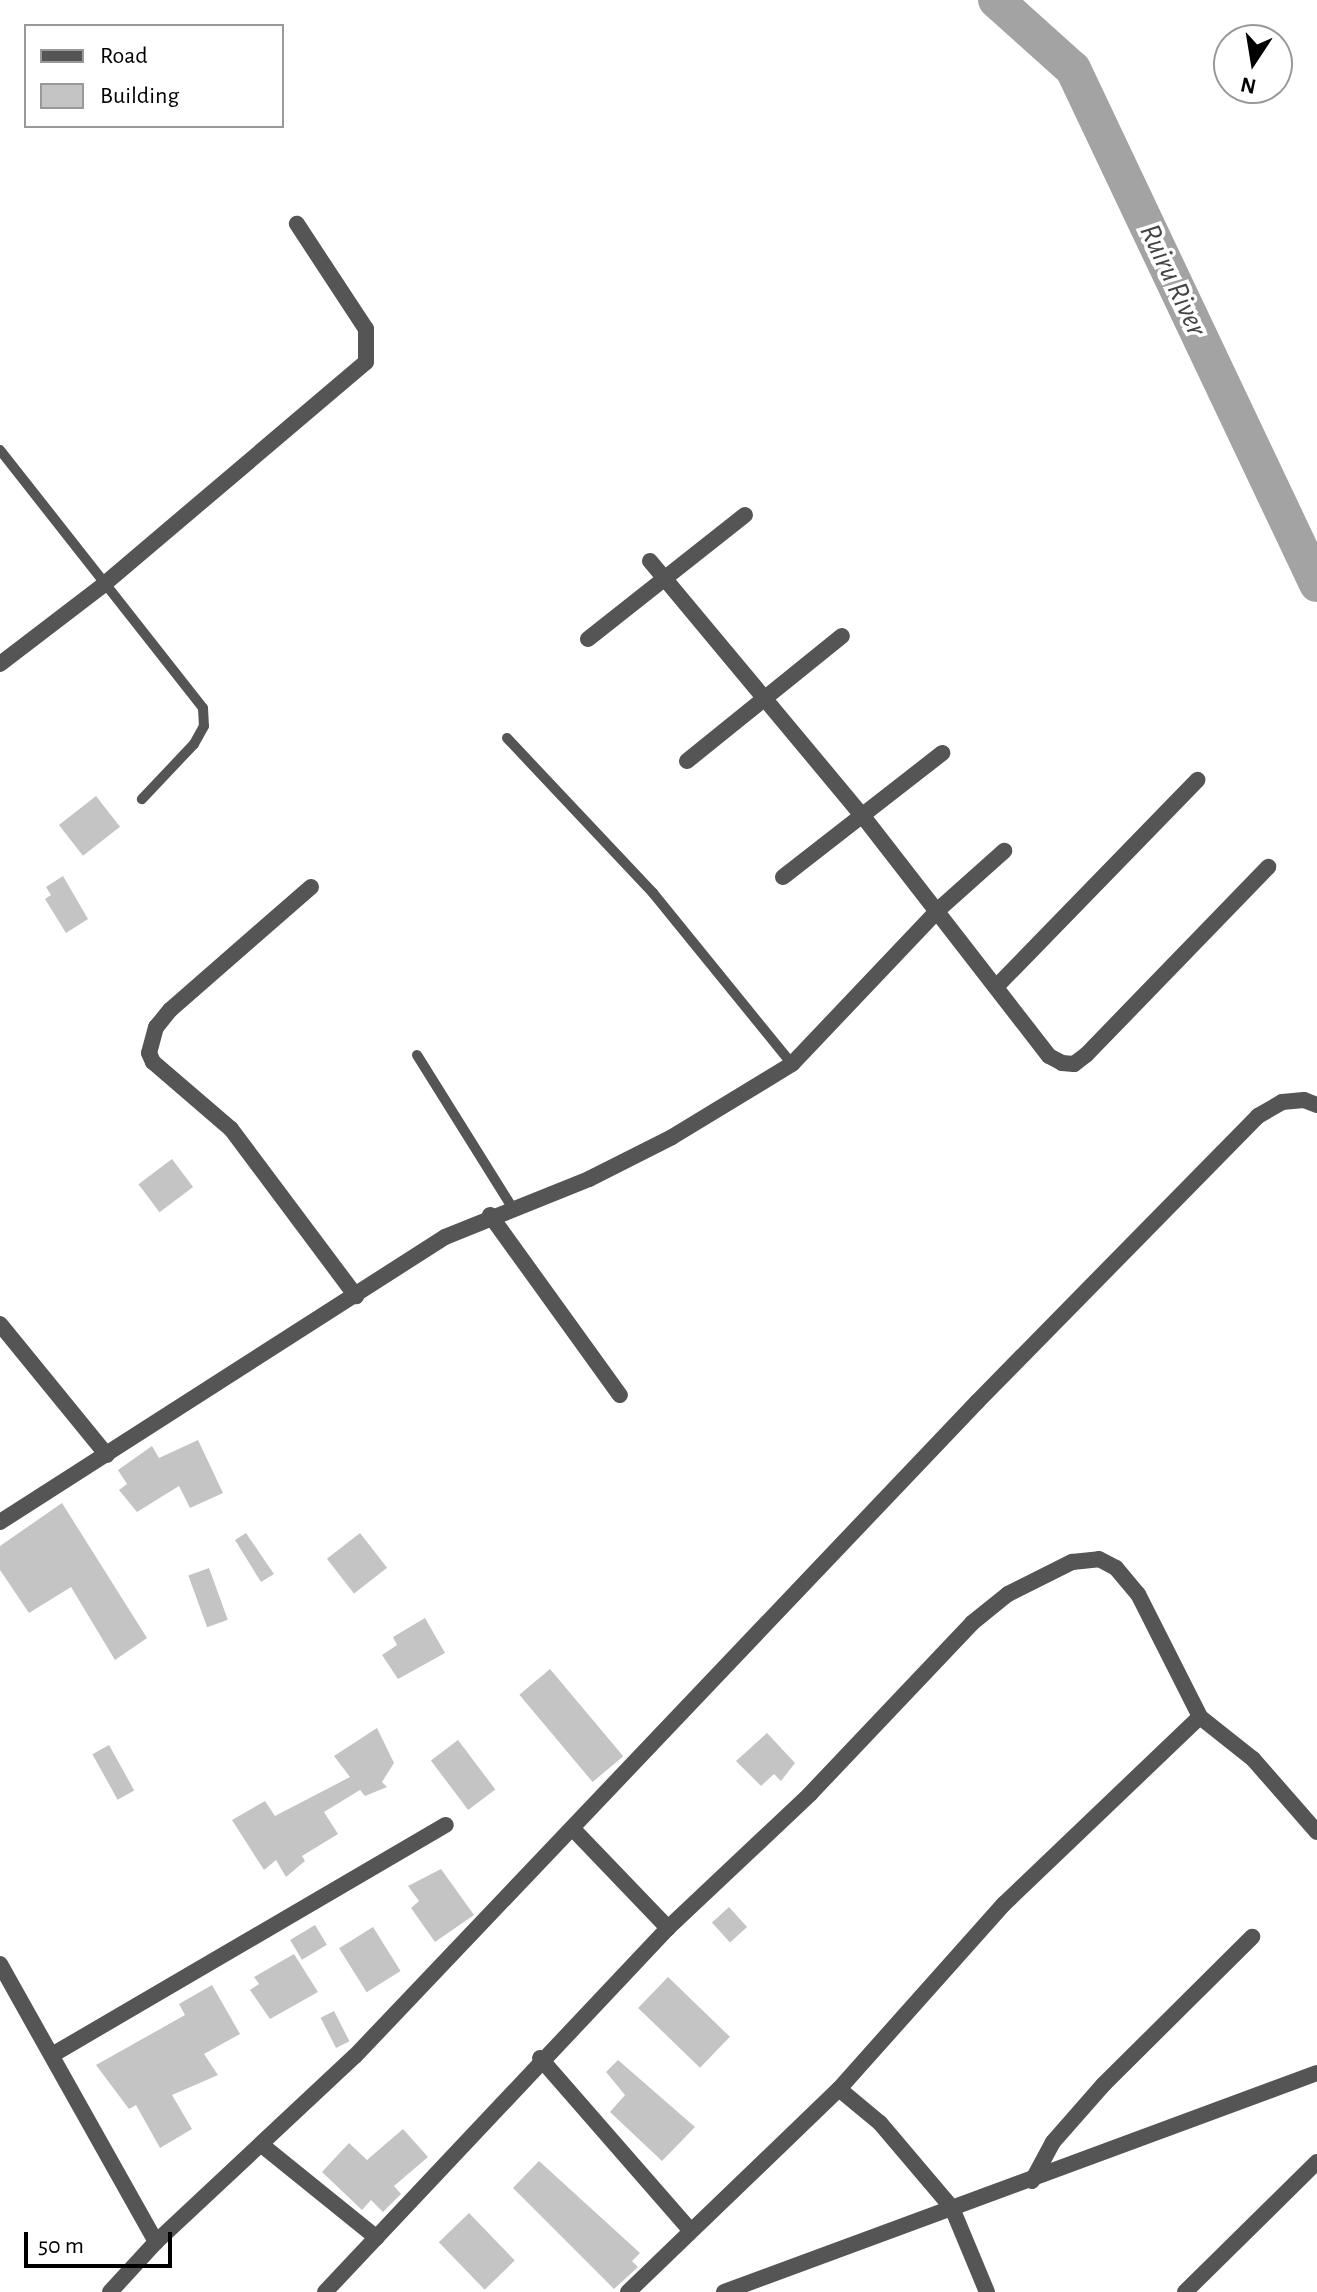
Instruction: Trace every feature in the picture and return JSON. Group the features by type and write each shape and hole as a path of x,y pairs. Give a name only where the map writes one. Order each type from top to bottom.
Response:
{"street":[{"path":"0,664 102,586 366,362 366,329 297,224"},
{"path":"588,639 745,515"},
{"path":"650,561 862,815 1049,1056 1074,1064 1268,867"},
{"path":"687,761 842,636"},
{"path":"783,877 942,753"},
{"path":"996,987 1197,780"},
{"path":"0,1522 445,1237 490,1215 589,1179 644,1151 792,1064 938,910 1004,851"},
{"path":"311,887 170,1010 156,1027 149,1053 153,1062 231,1129 356,1296"},
{"path":"110,2292 156,2242 263,2146 574,1830 977,1402 1258,1116 1282,1102 1304,1100 1317,1105"},
{"path":"490,1215 620,1395"},
{"path":"0,1324 107,1455"},
{"path":"325,2292 540,2058 668,1928 810,1794 972,1623 1008,1594 1072,1562 1099,1559 1116,1568 1138,1594 1200,1717 1253,1759 1317,1832"},
{"path":"628,2292 839,2089 1004,1904 1200,1717"},
{"path":"52,2055 446,1825"},
{"path":"574,1830 668,1928"},
{"path":"1032,2181 1053,2142 1104,2084 1252,1937"},
{"path":"0,1964 156,2242"},
{"path":"540,2058 690,2230"},
{"path":"724,2292 1032,2181 1317,2073"},
{"path":"839,2089 880,2123 952,2208 987,2292"},
{"path":"263,2146 377,2238"},
{"path":"1185,2292 1317,2162"}],"lane":[{"path":"0,450 102,586 176,671 205,718 194,744 142,799"},
{"path":"507,738 653,893 792,1064"},
{"path":"417,1055 512,1207"}],"building":[{"path":"96,796 120,827 83,856 59,825"},
{"path":"63,876 88,919 66,933 45,899 51,895 46,887"},
{"path":"172,1159 193,1187 160,1212 138,1184"},
{"path":"198,1440 223,1493 190,1508 179,1486 137,1512 119,1490 127,1484 118,1470 152,1446 159,1458"},
{"path":"62,1503 147,1638 115,1660 71,1587 29,1613 0,1570 0,1546"},
{"path":"246,1533 274,1574 261,1582 235,1540"},
{"path":"360,1533 387,1568 354,1594 327,1559"},
{"path":"209,1568 228,1620 207,1627 188,1576"},
{"path":"425,1618 445,1653 398,1679 382,1655 397,1645 393,1637"},
{"path":"550,1669 623,1756 593,1782 519,1695"},
{"path":"377,1728 394,1763 382,1782 387,1787 365,1796 360,1790 324,1812 338,1834 302,1856 305,1861 286,1877 276,1860 264,1870 232,1820 265,1801 275,1816 350,1777 334,1756"},
{"path":"767,1733 795,1763 781,1781 774,1774 761,1786 736,1761"},
{"path":"458,1740 495,1790 468,1810 431,1760"},
{"path":"109,1745 134,1790 118,1800 92,1754"},
{"path":"441,1869 474,1915 435,1942 411,1908 419,1901 408,1886"},
{"path":"729,1907 747,1927 730,1942 712,1922"},
{"path":"315,1925 327,1945 302,1960 290,1940"},
{"path":"373,1927 401,1971 367,1992 339,1948"},
{"path":"294,1954 318,1992 270,2019 250,1990 259,1984 254,1977"},
{"path":"668,1977 730,2037 700,2068 638,2008"},
{"path":"212,1985 240,2034 204,2054 218,2075 172,2095 192,2129 160,2148 136,2105 129,2109 96,2065 185,2015 179,2004"},
{"path":"334,2011 349,2041 336,2048 321,2018"},
{"path":"618,2060 695,2127 662,2161 610,2112 625,2095 606,2072"},
{"path":"403,2129 428,2157 394,2186 401,2194 383,2212 371,2200 362,2210 322,2172 349,2143 367,2160"},
{"path":"539,2161 640,2253 632,2261 638,2267 614,2289 513,2188"},
{"path":"469,2213 515,2260 485,2290 439,2242"}],"waterway":[{"name":"Ruiru River","path":"996,0 1073,69 1317,584"}]}
